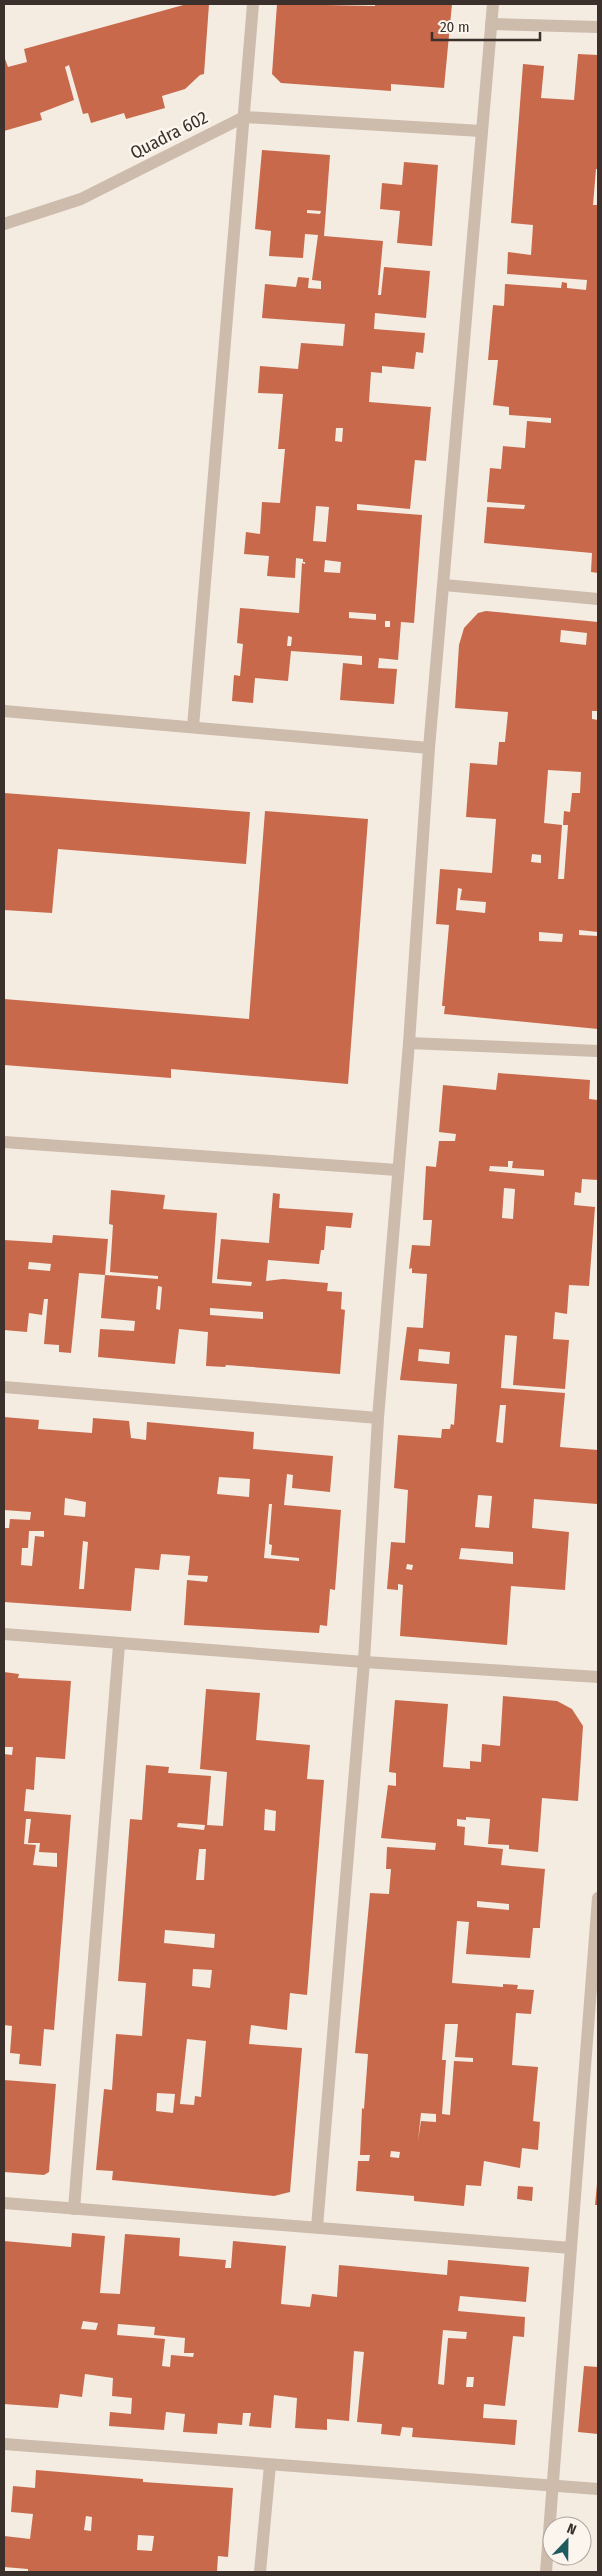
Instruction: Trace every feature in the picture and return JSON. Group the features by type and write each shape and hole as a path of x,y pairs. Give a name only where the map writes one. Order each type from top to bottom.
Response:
{"street":[{"path":"193,727 253,4"},
{"path":"317,2227 364,1662 378,1418 409,1043 430,748 493,4"},
{"path":"491,24 598,27"},
{"path":"244,117 481,131"},
{"name":"Quadra 602","path":"4,224 81,199 244,117"},
{"path":"444,585 598,599"},
{"path":"4,711 430,748"},
{"path":"409,1043 598,1051"},
{"path":"4,1142 397,1170"},
{"path":"4,1387 378,1418"},
{"path":"4,1634 364,1662 598,1677"},
{"path":"74,2209 118,1644"},
{"path":"546,2572 598,1898"},
{"path":"4,2203 570,2248"},
{"path":"4,2444 598,2490"},
{"path":"260,2572 270,2465"}],"building":[{"path":"187,4 209,4 204,74 200,75 185,89 162,96 165,108 126,119 124,113 91,123 88,113 83,114 69,65 65,67 74,100 40,113 42,120 4,131 4,56 8,67 27,62 24,49"},
{"path":"277,4 375,6 375,4 452,4 444,88 391,84 391,91 281,83 272,74"},
{"path":"578,54 598,55 598,169 596,169 593,205 598,205 598,573 591,572 592,553 484,543 487,507 524,509 525,505 487,502 490,468 501,469 503,446 525,448 527,421 551,423 551,418 509,415 509,407 493,405 498,360 488,360 493,305 504,306 505,284 561,288 562,282 567,283 567,288 586,290 587,280 507,274 508,252 531,255 533,225 511,223 523,64 544,66 541,98 574,100"},
{"path":"262,150 330,155 324,236 383,241 378,295 381,295 384,267 430,271 426,318 375,313 374,329 425,333 423,353 416,352 414,369 382,366 382,373 371,372 369,402 431,407 426,461 415,460 410,509 357,504 357,510 422,515 414,623 401,622 398,660 379,658 378,668 397,669 394,704 340,700 343,663 362,665 362,656 291,651 288,681 255,678 253,703 232,701 234,675 240,676 243,644 237,643 240,608 299,613 302,563 305,564 303,559 296,558 295,578 267,576 269,556 244,554 246,532 260,534 262,502 280,503 285,449 278,449 283,394 258,393 260,366 298,369 301,343 343,346 345,324 262,318 265,284 296,287 298,277 309,278 308,288 321,289 321,281 312,280 318,235 305,234 303,258 269,256 271,231 255,229","holes":["307,210 321,211 320,214 307,213","336,428 343,428 342,442 335,441","316,506 329,507 326,542 313,541","325,560 341,562 340,573 324,572","349,612 376,614 376,620 349,618","385,621 390,621 390,627 385,627","288,636 292,637 291,646 287,646"]},
{"path":"404,162 438,165 432,246 397,243 400,211 380,209 382,183 402,185"},
{"path":"486,611 598,622 598,711 592,711 592,719 598,720 598,932 579,930 579,935 598,936 598,1029 444,1014 445,1006 442,1006 449,925 436,924 440,869 492,873 496,819 466,817 470,763 497,765 499,742 505,742 508,712 455,708 459,645 464,628 478,613","holes":["561,630 587,633 586,645 560,642","548,770 581,772 580,793 572,793 570,812 564,811 563,825 568,825 564,879 558,879 562,825 544,823","532,854 541,855 541,863 531,862","458,888 462,889 460,900 486,902 485,913 456,910","539,932 563,934 562,942 539,941"]},
{"path":"4,793 250,812 246,864 58,849 52,913 4,910"},
{"path":"265,811 368,819 348,1084 171,1069 171,1078 4,1065 4,999 249,1019"},
{"path":"498,1073 590,1080 589,1099 598,1100 598,1180 582,1179 581,1193 575,1192 574,1205 595,1207 589,1286 569,1285 567,1314 555,1312 553,1339 569,1340 565,1389 513,1385 517,1336 505,1335 501,1388 565,1393 560,1447 598,1450 597,1504 534,1499 532,1528 569,1532 565,1590 511,1586 507,1645 400,1636 403,1585 398,1584 398,1590 387,1589 391,1542 405,1543 408,1490 394,1488 398,1435 441,1438 442,1429 450,1429 451,1424 454,1425 457,1384 400,1380 407,1327 423,1328 427,1274 412,1273 412,1268 409,1269 412,1245 430,1246 432,1220 423,1220 426,1166 436,1167 439,1141 455,1141 456,1134 439,1132 443,1085 496,1090","holes":["508,1161 513,1161 512,1168 544,1170 544,1176 489,1171 490,1166 508,1167","504,1188 515,1189 513,1219 502,1218","419,1349 450,1352 449,1364 418,1361","500,1405 506,1405 503,1443 496,1442","478,1495 492,1496 489,1528 475,1527","461,1548 513,1552 513,1564 459,1559","407,1564 413,1565 412,1570 406,1569"]},
{"path":"111,1190 165,1195 163,1209 217,1213 212,1283 251,1286 252,1282 217,1279 221,1239 269,1243 273,1193 280,1194 279,1208 353,1213 351,1228 326,1226 324,1250 321,1250 319,1264 268,1260 266,1281 283,1279 328,1283 327,1291 342,1292 341,1309 345,1310 340,1374 226,1365 225,1367 206,1366 208,1332 179,1329 175,1364 98,1357 100,1329 134,1331 135,1321 101,1318 105,1275 158,1279 158,1276 110,1272 113,1225 109,1224","holes":["158,1286 162,1287 160,1310 156,1309","210,1308 263,1312 263,1319 210,1315"]},
{"path":"53,1235 108,1239 105,1275 79,1273 71,1353 59,1352 59,1345 44,1344 48,1299 44,1299 42,1315 29,1313 27,1332 4,1330 4,1240 52,1243","holes":["29,1262 51,1264 50,1271 28,1269"]},
{"path":"4,1417 39,1420 38,1429 92,1433 93,1418 129,1421 131,1438 146,1440 147,1422 254,1432 253,1449 333,1456 330,1492 292,1488 293,1475 287,1474 284,1505 341,1510 335,1590 330,1589 327,1626 320,1625 319,1633 184,1625 187,1580 207,1582 208,1576 188,1575 190,1556 161,1554 159,1570 135,1568 131,1611 4,1602 4,1528 9,1528 10,1519 30,1520 31,1512 4,1510","holes":["219,1477 250,1479 249,1497 217,1494","65,1498 86,1502 85,1517 64,1515","269,1504 272,1504 269,1544 272,1545 271,1555 299,1558 299,1561 264,1558","29,1531 44,1531 44,1537 35,1536 32,1566 21,1565 22,1548 28,1548","83,1541 88,1542 84,1589 79,1589"]},
{"path":"4,1672 19,1674 18,1678 71,1681 65,1759 36,1757 34,1790 26,1789 24,1811 71,1815 54,2030 44,2029 41,2066 19,2064 20,2054 10,2053 12,2026 4,2025 4,1754 12,1755 13,1747 4,1747","holes":["26,1819 31,1819 28,1843 40,1843 39,1852 57,1853 57,1867 33,1865 36,1845 24,1844"]},
{"path":"206,1689 260,1693 256,1740 310,1745 307,1779 324,1780 307,1995 290,1993 287,2030 251,2025 249,2044 302,2048 290,2192 274,2196 112,2180 113,2171 96,2170 104,2089 112,2090 116,2034 142,2036 146,1983 118,1981 130,1819 142,1820 146,1765 169,1767 168,1773 211,1776 207,1825 223,1826 227,1772 200,1769","holes":["265,1809 276,1811 275,1831 264,1830","178,1823 205,1825 204,1830 177,1827","199,1849 206,1849 204,1880 196,1880","165,1930 215,1934 214,1948 164,1943","193,1969 212,1970 210,1988 192,1986","187,2039 206,2041 201,2097 195,2096 194,2105 180,2104","157,2093 175,2094 173,2113 156,2111"]},
{"path":"503,1696 557,1701 572,1709 583,1726 578,1801 542,1798 538,1852 509,1849 509,1845 488,1844 490,1819 466,1817 466,1820 457,1819 457,1826 465,1827 464,1845 503,1849 501,1865 545,1869 540,1928 533,1928 530,1958 466,1954 469,1922 457,1921 452,1983 503,1987 503,1984 518,1985 517,1989 534,1990 531,2014 516,2013 512,2065 538,2067 533,2121 540,2122 538,2150 522,2148 520,2168 484,2161 481,2186 466,2185 464,2206 414,2201 414,2196 356,2191 358,2161 369,2161 370,2155 360,2155 362,2108 364,2109 368,2054 355,2053 370,1893 389,1894 391,1869 386,1869 387,1847 435,1850 436,1843 381,1838 388,1785 396,1786 396,1773 389,1772 395,1700 448,1704 443,1767 470,1769 470,1761 481,1762 482,1744 500,1746","holes":["477,1901 509,1904 509,1910 477,1907","445,2024 458,2024 455,2057 473,2058 473,2062 454,2061 450,2115 442,2114 446,2060 442,2060","421,2113 436,2114 436,2122 421,2121 418,2141","391,2151 400,2152 399,2158 390,2157"]},
{"path":"4,2080 56,2084 49,2172 44,2175 4,2172"},
{"path":"597,2184 598,2205 595,2205"},
{"path":"518,2186 533,2187 532,2201 517,2199"},
{"path":"72,2233 105,2236 100,2293 120,2294 125,2234 180,2238 179,2256 226,2260 225,2268 231,2268 233,2241 286,2246 281,2304 310,2307 312,2294 337,2297 339,2265 447,2275 448,2260 529,2267 526,2302 460,2296 458,2311 525,2317 524,2337 513,2336 505,2406 484,2404 483,2418 517,2420 515,2445 412,2437 413,2428 402,2427 400,2436 381,2434 382,2424 357,2422 364,2352 354,2351 349,2421 327,2419 327,2430 295,2428 297,2398 274,2395 271,2428 249,2426 251,2413 243,2413 242,2425 218,2423 217,2434 183,2432 185,2414 166,2412 164,2430 109,2426 110,2412 131,2414 132,2398 112,2396 113,2378 85,2374 82,2397 60,2394 58,2408 4,2404 4,2241 71,2247","holes":["83,2321 98,2323 96,2330 81,2329","118,2324 155,2327 154,2335 185,2338 184,2353 194,2353 193,2357 171,2355 170,2367 162,2366 165,2339 117,2335","443,2330 467,2332 466,2339 448,2338 444,2385 438,2384","467,2377 474,2377 473,2387 466,2387"]},
{"path":"584,2366 598,2367 598,2434 578,2432"},
{"path":"36,2470 143,2479 143,2482 233,2488 228,2557 218,2556 217,2572 28,2572 28,2569 4,2567 4,2536 30,2539 33,2514 11,2512 13,2486 35,2488","holes":["86,2516 92,2517 91,2531 84,2530","138,2535 154,2536 152,2551 137,2550"]}]}
